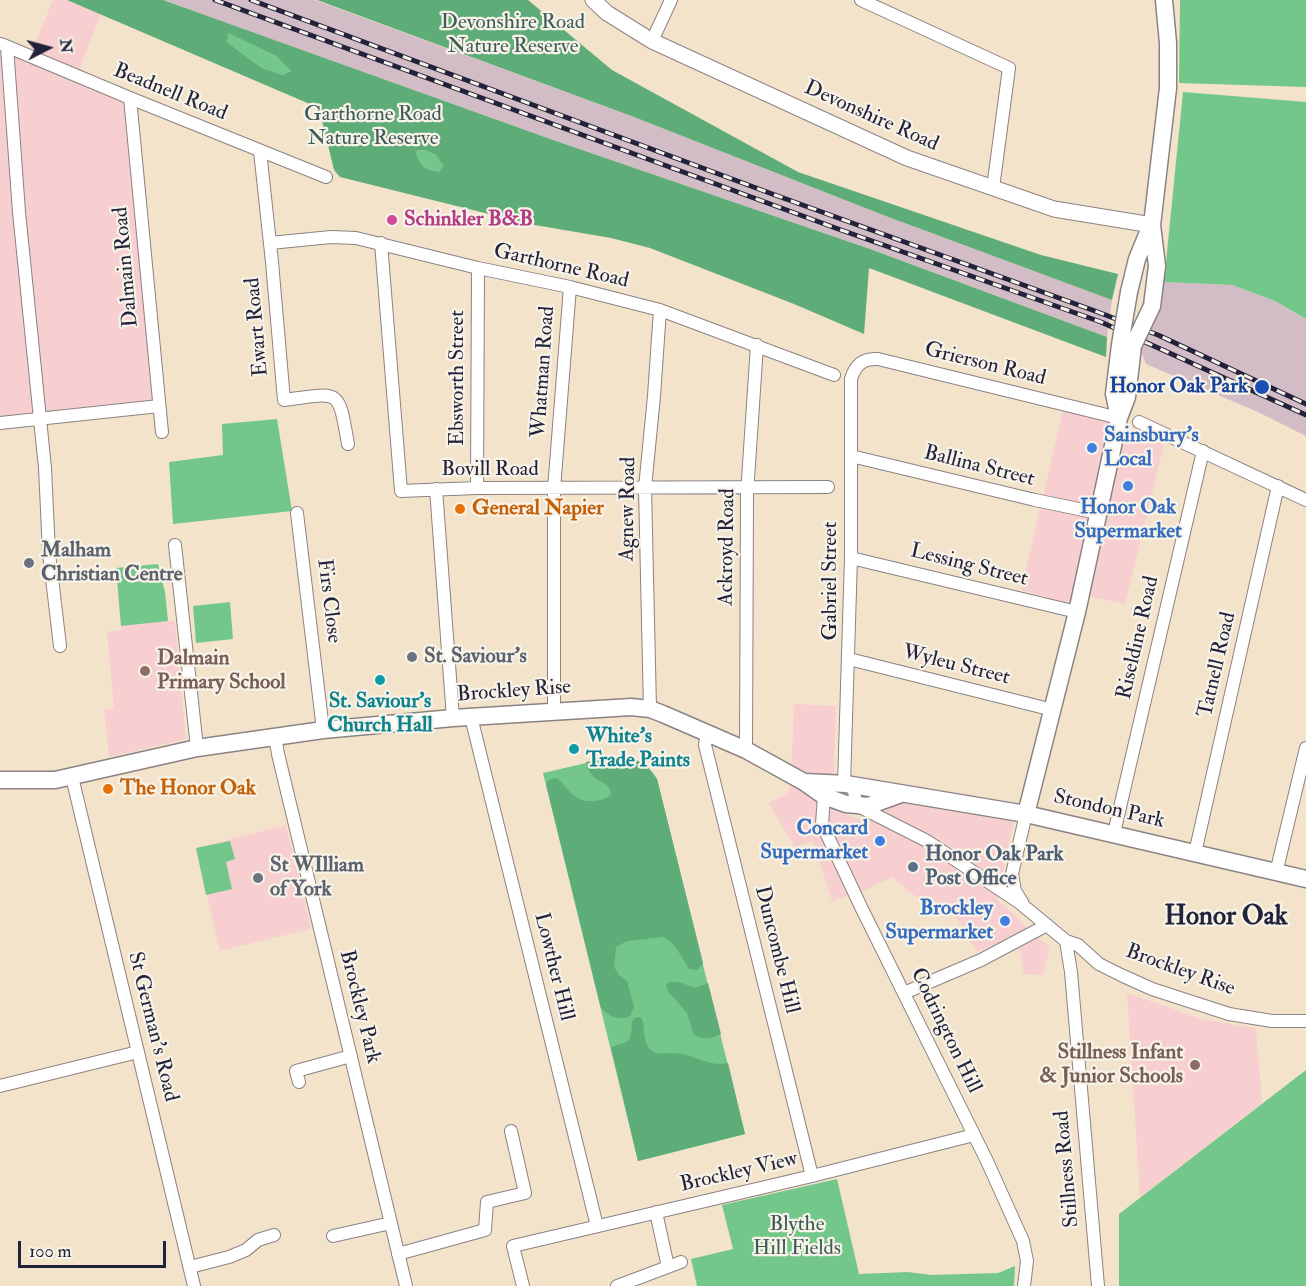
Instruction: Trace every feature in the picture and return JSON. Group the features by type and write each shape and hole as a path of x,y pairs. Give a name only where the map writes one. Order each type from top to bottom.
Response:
{"main road":[{"path":"1127,346 1152,306 1157,266 1152,225 1168,88 1168,43 1164,0"},
{"path":"1026,814 1077,612 1119,417 1127,397 1129,292 1137,259 1152,225"},
{"name":"Brockley Rise","path":"0,780 38,781 72,777 197,748 323,730 453,718 631,707 650,709 707,733 746,750 804,782"},
{"path":"804,782 824,796 860,807"},
{"name":"Stondon Park","path":"804,782 901,794 1026,814 1306,879"},
{"name":"Stondon Park","path":"860,807 868,806 863,790"}],"street":[{"name":"Devonshire Road","path":"593,0 607,13 652,41 907,158 1054,209 1152,225"},
{"path":"652,41 670,0"},
{"path":"861,0 883,5 1009,68 993,188"},
{"path":"4,45 40,420 49,553 60,646"},
{"name":"Beadnell Road","path":"4,45 326,177"},
{"name":"Dalmain Road","path":"130,98 162,432"},
{"name":"Ewart Road","path":"260,151 284,400 327,395 335,397 341,405 348,444"},
{"name":"Garthorne Road","path":"270,243 331,237 356,238 478,268 570,287 660,310 834,375"},
{"name":"Bovill Road","path":"381,243 401,491 477,488 828,487"},
{"name":"Ebsworth Street","path":"477,488 478,268"},
{"name":"Whatman Road","path":"554,711 554,489 570,287"},
{"name":"Agnew Road","path":"650,709 645,488 660,310"},
{"name":"Ackroyd Road","path":"746,750 747,488 757,345"},
{"name":"Grierson Road","path":"851,379 853,372 861,362 872,358 1119,417"},
{"name":"Gabriel Street","path":"851,379 849,659 863,790"},
{"path":"0,423 159,406"},
{"path":"1139,422 1306,500"},
{"name":"Riseldine Road","path":"1114,833 1203,451"},
{"name":"Ballina Street","path":"851,456 1098,513"},
{"name":"Tatnell Road","path":"1195,853 1278,486"},
{"path":"436,489 453,718"},
{"name":"Firs Close","path":"297,513 323,730"},
{"path":"175,545 197,748"},
{"name":"Lessing Street","path":"851,558 1077,612"},
{"name":"Wyleu Street","path":"849,659 1053,710"},
{"name":"Lowther Hill","path":"471,717 597,1226"},
{"name":"Duncombe Hill","path":"707,733 705,745 812,1176"},
{"name":"Brockley Park","path":"275,736 406,1286"},
{"path":"1276,873 1306,748"},
{"name":"St German's Road","path":"72,777 194,1286"},
{"name":"Codrington Hill","path":"824,796 822,824 974,1135 1026,1250 1024,1286"},
{"name":"Brockley Rise","path":"860,807 927,841 987,880 1066,941 1078,945 1099,964 1152,989 1229,1014 1272,1021 1306,1021"},
{"path":"1026,814 1012,874 1015,891 1028,910"},
{"path":"987,880 1003,880 1012,874"},
{"path":"904,993 981,960 1047,925"},
{"name":"Stillness Road","path":"1066,941 1072,978 1098,1286"},
{"path":"1072,978 1078,966 1086,963 1099,964"},
{"path":"0,1086 138,1052"},
{"path":"299,1082 296,1071 351,1056"},
{"path":"398,1254 485,1230 487,1203 525,1193 511,1131"},
{"name":"Brockley View","path":"524,1286 513,1246 812,1176 974,1135"},
{"path":"656,1212 668,1267"},
{"path":"333,1236 391,1223"},
{"path":"190,1267 229,1257 246,1250 255,1241 274,1235"},
{"path":"617,1286 681,1262"}],"shaded area":[{"path":"53,0 66,0 101,14 80,68 130,98 159,406 0,422 0,44 7,47 33,48"},
{"path":"163,0 315,0 634,117 883,215 1112,300 1107,337 870,249 553,140"},
{"path":"1164,282 1232,285 1275,301 1306,319 1306,436 1260,413 1146,364 1139,346"},
{"path":"1063,410 1135,431 1164,445 1125,604 1075,593 1072,604 1021,590"},
{"name":"Dalmain Primary School","path":"165,592 168,621 175,621 186,739 109,757 104,710 114,709 107,632 121,630 118,596"},
{"path":"794,704 836,706 833,809 866,822 901,802 1014,821 997,899 1050,948 1043,975 1023,974 1021,952 1008,939 977,952 957,919 926,899 922,902 892,877 862,892 832,901 813,841 795,847 768,803 788,794"},
{"path":"286,825 311,929 220,951 196,848"},
{"name":"Stillness Infant & Junior Schools","path":"1127,993 1202,1019 1256,1028 1262,1103 1140,1197"}],"green space":[{"name":"Garthorne Road Nature Reserve","path":"67,0 163,0 553,140 870,249 1107,337 1106,357 869,268 864,334 650,248 611,238 529,224 340,177 334,170 319,108","holes":["229,33 276,56 291,71 283,75 262,68 227,42","425,150 436,155 443,166 439,172 430,170 419,160 415,151"]},
{"name":"Devonshire Road Nature Reserve","path":"317,0 528,0 612,70 798,172 1041,255 1118,274 1112,300 883,215 634,117"},
{"path":"1180,0 1306,0 1306,87 1179,83"},
{"path":"229,32 276,56 291,71 283,75 262,68 227,42"},
{"path":"1183,92 1306,102 1306,319 1275,301 1232,285 1164,282"},
{"path":"425,150 436,155 443,166 439,173 423,165 414,151"},
{"path":"277,419 292,511 173,524 169,462 223,455 222,424"},
{"path":"158,564 165,592 168,621 121,626 116,568"},
{"path":"230,602 233,639 196,643 193,606"},
{"path":"612,757 638,761 657,779 745,1134 638,1161 543,773"},
{"path":"612,757 638,761 657,779 703,963 698,970 689,969 675,946 664,937 627,941 616,947 614,967 627,981 634,1007 630,1016 622,1018 611,1016 601,1008 546,784 549,780 556,778 579,799 601,800 611,794 610,789 592,775 586,762"},
{"path":"230,841 235,859 226,862 232,889 206,895 196,848"},
{"path":"670,982 679,982 695,988 708,983 721,1034 707,1038 694,1035 687,1013 667,990 666,985"},
{"path":"636,1017 641,1017 646,1042 655,1053 679,1053 706,1062 728,1063 745,1134 638,1161 611,1047 629,1040 632,1021"},
{"path":"1306,1070 1306,1286 1119,1286 1119,1214"},
{"name":"Blythe Hill Fields","path":"837,1179 859,1274 998,1273 1015,1266 1014,1286 697,1286 691,1259 733,1249 722,1205"}],"railway":[{"path":"215,0 841,230 1101,322 1306,415"},
{"path":"251,0 1158,335 1306,404"}],"place":[{"name":"Schinkler B&B","path":"392,220"},
{"name":"Honor Oak Park","path":"1262,387"},
{"name":"Sainsbury's Local","path":"1092,448"},
{"name":"Honor Oak Supermarket","path":"1128,486"},
{"name":"General Napier","path":"460,509"},
{"name":"Malham Christian Centre","path":"29,563"},
{"name":"St. Saviour's","path":"412,657"},
{"name":"Dalmain Primary School","path":"145,671"},
{"name":"St. Saviour's Church Hall","path":"380,680"},
{"name":"White's Trade Paints","path":"574,749"},
{"name":"The Honor Oak","path":"108,789"},
{"name":"Concard Supermarket","path":"880,841"},
{"name":"Honor Oak Park Post Office","path":"913,867"},
{"name":"St WIlliam of York","path":"258,878"},
{"name":"Brockley Supermarket","path":"1005,921"},
{"name":"Stillness Infant & Junior Schools","path":"1195,1065"}],"district":[{"name":"Honor Oak","path":"1226,918"}]}
